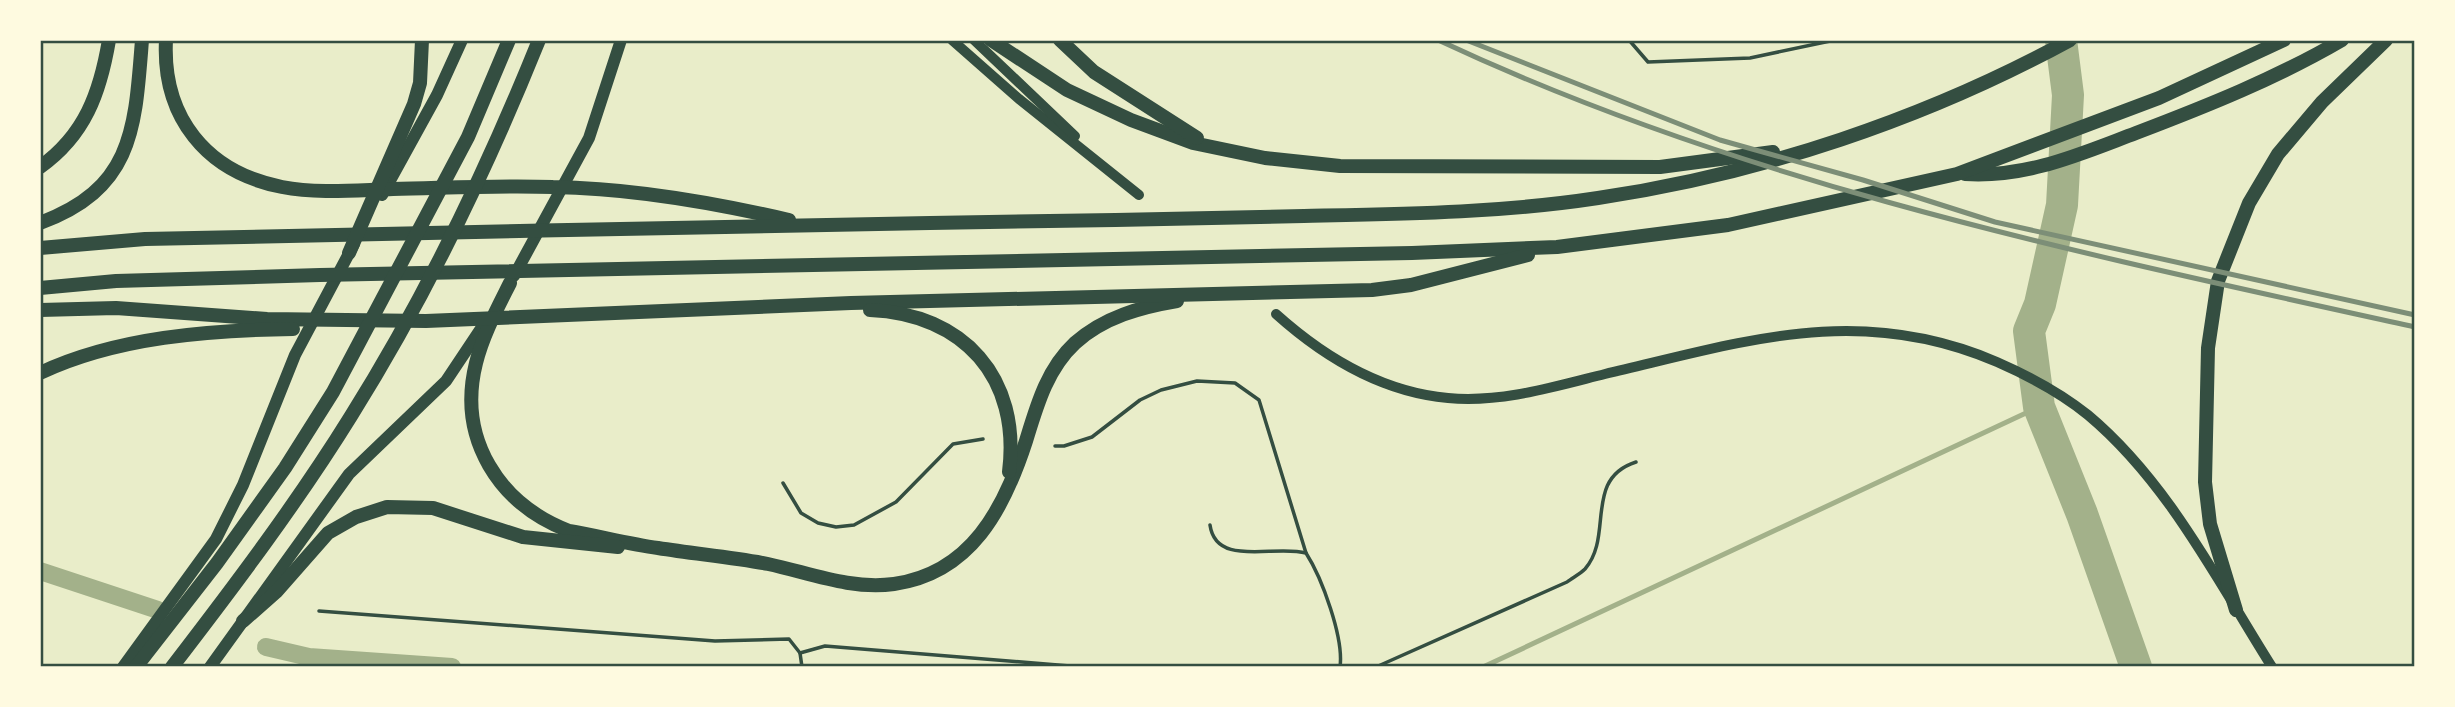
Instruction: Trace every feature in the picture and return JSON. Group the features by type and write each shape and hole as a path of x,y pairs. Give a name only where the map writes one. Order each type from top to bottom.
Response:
{"highway":[{"path":"40,167 68,144 88,116 101,81 109,40"},
{"path":"40,223 82,203 116,167 135,120 142,40"},
{"path":"166,40 167,83 174,105 188,130 205,150 228,168 283,187 583,188 724,205 811,225"},
{"path":"349,253 414,104 421,83 422,40"},
{"path":"123,667 216,539 243,485 295,355 437,95 462,40"},
{"path":"136,667 217,563 285,468 333,392 468,137 509,40"},
{"path":"172,667 288,514 352,415 445,244 499,134 539,40"},
{"path":"210,667 349,474 452,374 589,138 621,40"},
{"path":"991,40 1040,73 1099,106 1159,132 1223,150 1340,166 1660,167 1817,146"},
{"path":"1060,40 1094,72 1139,104 1223,150"},
{"path":"40,248 145,239 1327,216 1529,207 1667,187 1732,172 1817,146 1897,119 2028,63 2070,40"},
{"path":"40,288 116,281 346,274 451,272 507,277 535,270 1424,253 1557,247 1728,225 1957,173 2040,145 2194,83 2284,40"},
{"path":"1957,173 2002,174 2040,168 2211,104 2342,40"},
{"path":"2236,610 2210,524 2205,482 2208,348 2218,281 2249,203 2277,154 2322,102 2386,40"},
{"path":"40,310 116,308 292,324 350,324 932,300 1400,287 1557,247"},
{"path":"507,277 483,341 472,385 473,421 486,461 503,488 541,519 569,531 655,548 771,565 855,584 892,584 932,573 957,559 980,538 1006,494 1047,380 1075,343 1106,322 1135,310 1220,294"},
{"path":"787,307 908,314 945,328 964,341 984,362 995,379 1009,415 1012,435 1006,494"},
{"path":"40,373 74,360 165,338 292,324"},
{"path":"243,621 277,591 328,533 356,517 387,507 433,508 523,537 552,542 655,548"}],"main road":[{"path":"952,40 1018,99 1139,195"},
{"path":"974,40 1109,170"},
{"path":"1276,314 1310,343 1352,370 1409,392 1448,398 1510,396 1755,339 1810,330 1908,334 1957,345 2014,369 2066,398 2110,436 2150,479 2272,667"}],"path":[{"path":"1629,40 1648,62 1749,58 1835,40"},
{"path":"1055,446 1072,445 1092,437 1140,400 1161,390 1197,381 1235,383 1259,400 1306,553 1314,565 1335,625 1340,667"},
{"path":"783,483 801,513 818,523 836,527 854,525 897,502 953,443 983,439"},
{"path":"1376,667 1566,582 1584,571 1597,542 1604,500 1613,475 1620,467 1636,463"},
{"path":"1210,525 1212,539 1220,547 1234,551 1306,553"},
{"path":"319,611 715,641 789,639 800,653 802,665"},
{"path":"800,653 825,646 1082,667"}],"waterway":[{"path":"2061,40 2068,95 2062,205 2040,304 2029,331 2039,407 2082,514 2136,667"},
{"path":"1483,667 2039,407"},
{"path":"40,571 158,610"},
{"path":"266,647 309,657 452,667"}],"railway":[{"path":"1438,40 1555,91 1674,136 1796,175 2042,242 2415,327"},
{"path":"1466,40 1720,140 1863,180 1995,222 2415,315"}]}
